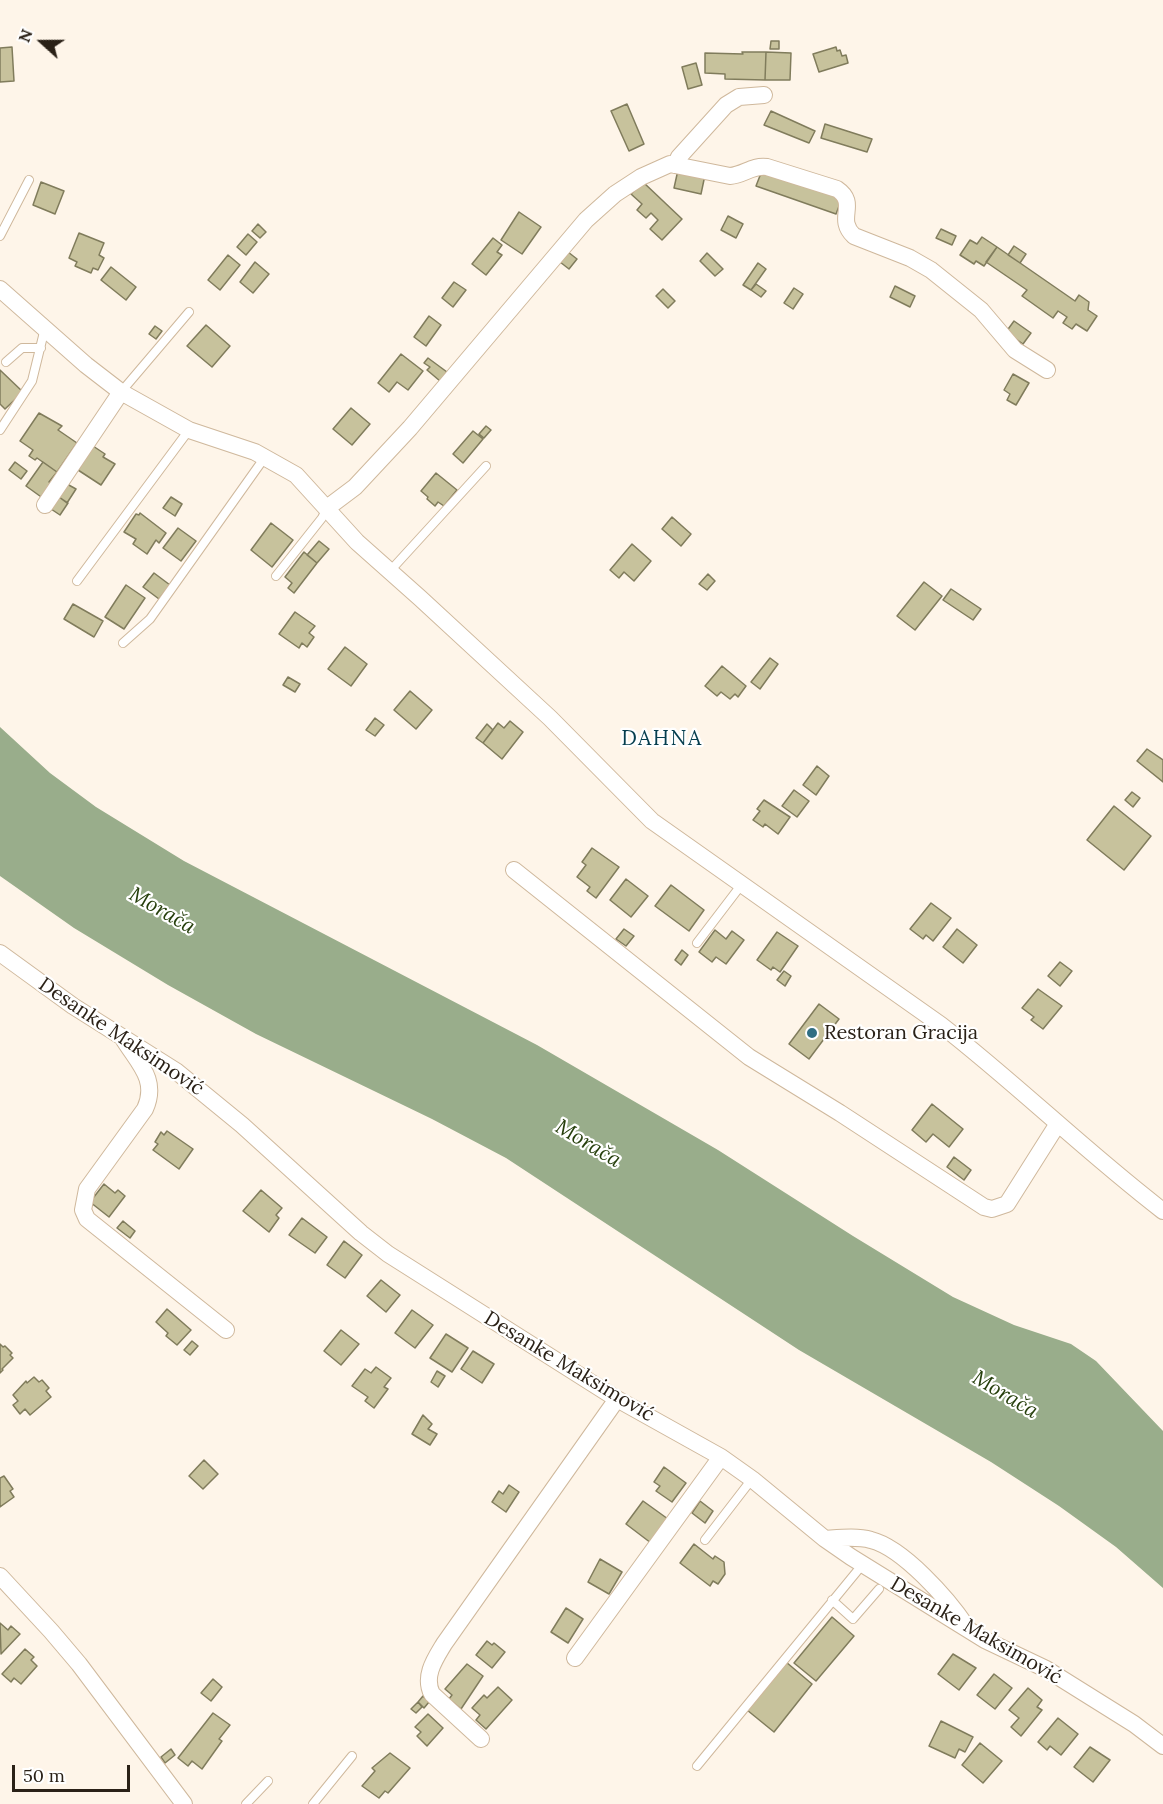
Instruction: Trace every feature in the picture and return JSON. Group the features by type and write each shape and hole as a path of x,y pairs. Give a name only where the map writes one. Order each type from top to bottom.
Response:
{"street":[{"path":"675,165 679,157 726,105 739,97 764,95"},
{"path":"327,508 355,488 410,428 586,220 615,194 642,177 660,168 675,165 736,176 758,165 837,189 843,193 848,202 845,224 854,236 910,258 931,270 981,310 1015,350 1047,370"},
{"path":"0,289 121,393 189,430 265,457 296,476 357,542 550,718 652,821 941,1025 1115,1174 1163,1211"},
{"path":"45,506 121,393"},
{"path":"514,870 749,1057 984,1206 992,1209 1007,1204 1057,1125"},
{"name":"Desanke Maksimović","path":"0,953 73,1006 176,1071 388,1254 616,1399 721,1457 752,1479 825,1539 863,1564 985,1640 1046,1669 1134,1724 1163,1746"},
{"path":"120,1035 145,1073 150,1085 150,1097 145,1109 87,1189 83,1210 87,1219 226,1330"},
{"path":"481,1739 432,1694 429,1686 431,1668 444,1644 616,1399"},
{"path":"575,1658 721,1457"},
{"path":"825,1539 845,1537 871,1540 896,1551 953,1606 968,1630"},
{"path":"0,1576 51,1630 79,1664 184,1804"}],"lane":[{"path":"0,236 28,180"},
{"path":"121,393 189,312"},
{"path":"0,430 32,381 45,328"},
{"path":"6,362 22,348 41,348"},
{"path":"77,581 189,430"},
{"path":"123,643 150,619 265,457"},
{"path":"390,571 486,466"},
{"path":"276,576 322,518 327,508"},
{"path":"698,943 742,884"},
{"path":"705,1540 752,1479"},
{"path":"697,1766 863,1564"},
{"path":"832,1600 854,1619 879,1589"},
{"path":"313,1804 352,1756"},
{"path":"246,1804 268,1781"}],"water":[{"name":"Morača","path":"0,727 50,773 96,807 184,861 537,1045 718,1150 953,1297 1014,1325 1071,1344 1096,1361 1163,1431 1163,1588 1116,1547 1059,1506 991,1462 799,1350 506,1158 432,1119 256,1034 168,985 74,928 0,876"}],"building":[{"path":"771,41 779,41 779,49 770,49"},
{"path":"12,47 14,81 0,82 0,48"},
{"path":"836,47 842,56 846,55 848,63 819,72 813,54"},
{"path":"742,52 766,52 765,80 725,79 725,74 705,73 705,53 743,54"},
{"path":"766,52 791,53 790,80 765,80"},
{"path":"696,63 702,85 688,89 682,67"},
{"path":"627,104 644,144 629,151 611,111"},
{"path":"771,111 815,131 809,143 764,125"},
{"path":"825,124 872,139 867,152 821,138"},
{"path":"763,168 843,196 836,214 756,186"},
{"path":"678,170 705,175 701,194 674,188"},
{"path":"41,182 64,191 55,214 33,205"},
{"path":"643,182 682,219 662,240 650,229 658,220 651,213 646,218 637,210 642,204 631,194"},
{"path":"519,212 541,227 522,254 501,240"},
{"path":"728,216 743,224 736,238 721,230"},
{"path":"258,224 266,232 260,238 252,231"},
{"path":"941,229 956,236 952,245 936,238"},
{"path":"79,233 104,243 99,255 104,258 98,270 93,268 91,273 75,266 77,262 69,258"},
{"path":"248,234 257,242 246,255 237,247"},
{"path":"982,237 997,247 984,266 976,261 974,264 960,255 970,240 977,244"},
{"path":"493,238 502,245 497,252 502,255 486,275 472,264"},
{"path":"1014,246 1026,254 1020,263 1008,255"},
{"path":"997,247 1075,301 1079,295 1089,302 1088,310 1097,316 1087,331 1076,324 1072,329 1063,323 1067,317 1058,311 1053,318 1022,296 1027,290 986,262"},
{"path":"568,252 577,259 569,269 560,262"},
{"path":"707,253 723,269 715,276 700,261"},
{"path":"228,255 240,265 220,290 208,280"},
{"path":"255,262 269,274 253,293 240,282"},
{"path":"758,263 766,269 751,290 743,285"},
{"path":"111,267 136,287 126,300 101,280"},
{"path":"454,282 466,290 453,307 442,298"},
{"path":"756,284 766,291 761,297 751,290"},
{"path":"895,286 915,296 910,307 890,297"},
{"path":"794,288 803,294 793,309 784,303"},
{"path":"663,289 675,301 668,308 656,296"},
{"path":"429,316 441,325 426,346 414,337"},
{"path":"1014,321 1031,333 1023,344 1006,332"},
{"path":"206,325 230,346 212,367 187,346"},
{"path":"155,326 162,331 156,339 149,334"},
{"path":"401,354 423,371 408,390 397,382 389,392 378,383"},
{"path":"428,358 447,372 440,381 427,370 430,367 424,363"},
{"path":"0,370 23,392 5,409 0,404"},
{"path":"1013,374 1029,383 1016,405 1007,400 1010,394 1004,390"},
{"path":"351,408 370,424 352,445 333,429"},
{"path":"39,413 62,426 58,430 77,443 57,472 37,458 35,460 29,456 33,450 20,441"},
{"path":"486,426 491,430 484,438 479,434"},
{"path":"473,431 483,439 463,463 453,454"},
{"path":"93,446 105,454 103,457 115,464 101,485 78,470"},
{"path":"15,462 27,471 21,479 9,470"},
{"path":"43,462 57,472 49,482 53,485 44,499 26,486"},
{"path":"436,473 457,490 444,506 438,502 435,506 421,491"},
{"path":"67,484 76,489 67,503 59,497"},
{"path":"59,497 68,503 60,515 51,509"},
{"path":"171,497 182,504 175,516 163,508"},
{"path":"140,513 166,533 159,543 156,540 147,554 133,544 136,539 124,532 136,514"},
{"path":"672,517 691,534 681,546 662,529"},
{"path":"271,523 293,540 272,567 251,550"},
{"path":"178,528 196,541 181,561 163,548"},
{"path":"319,541 329,549 317,563 307,555"},
{"path":"632,544 651,561 634,581 624,572 619,578 610,570"},
{"path":"304,552 317,563 294,593 288,588 292,583 285,577"},
{"path":"154,573 170,585 159,599 143,587"},
{"path":"708,574 715,581 707,590 699,584"},
{"path":"924,582 942,596 915,630 897,616"},
{"path":"126,585 145,598 124,629 105,617"},
{"path":"951,589 981,609 973,620 943,600"},
{"path":"73,604 103,621 94,637 64,619"},
{"path":"295,612 315,626 309,633 314,637 307,647 302,643 299,648 279,634"},
{"path":"345,647 367,664 351,686 328,669"},
{"path":"770,658 778,664 760,689 751,682"},
{"path":"722,666 746,686 738,697 735,694 730,699 721,692 717,696 705,686"},
{"path":"288,677 300,684 295,692 283,685"},
{"path":"410,691 432,710 416,729 394,710"},
{"path":"375,718 384,725 375,736 366,730"},
{"path":"510,721 523,732 502,759 483,743 498,723 504,728"},
{"path":"487,724 493,730 483,743 476,738"},
{"path":"1147,749 1163,760 1163,782 1137,761"},
{"path":"817,766 829,776 816,795 803,785"},
{"path":"794,790 809,801 797,817 782,806"},
{"path":"1132,792 1140,798 1133,807 1125,800"},
{"path":"764,800 790,817 778,834 765,824 763,827 753,820"},
{"path":"1114,806 1151,836 1124,870 1087,840"},
{"path":"592,848 619,867 596,898 587,891 590,887 577,877 586,865 582,862"},
{"path":"626,879 648,896 631,917 610,900"},
{"path":"671,885 704,910 689,931 655,906"},
{"path":"931,903 951,918 933,941 926,935 923,939 910,929"},
{"path":"624,929 634,936 626,946 616,939"},
{"path":"957,929 977,945 963,963 943,947"},
{"path":"715,930 726,939 732,931 744,940 726,964 716,957 712,962 699,952"},
{"path":"777,932 798,946 780,972 773,967 771,970 757,960"},
{"path":"682,950 688,955 681,965 675,960"},
{"path":"1060,962 1072,971 1060,986 1048,976"},
{"path":"784,971 791,976 785,986 777,980"},
{"path":"1038,989 1062,1006 1043,1029 1031,1020 1034,1017 1022,1008"},
{"path":"819,1004 839,1019 809,1059 789,1044"},
{"path":"932,1104 963,1129 949,1147 933,1134 926,1142 912,1130"},
{"path":"167,1131 193,1149 179,1169 153,1150 158,1144 155,1142 161,1132 164,1135"},
{"path":"954,1157 971,1170 964,1180 947,1167"},
{"path":"104,1184 115,1193 118,1190 125,1196 109,1217 90,1202"},
{"path":"261,1190 282,1208 276,1215 279,1218 269,1232 243,1211"},
{"path":"302,1218 327,1237 315,1253 289,1235"},
{"path":"123,1221 135,1231 130,1238 117,1228"},
{"path":"344,1241 362,1255 345,1278 327,1265"},
{"path":"381,1280 400,1295 386,1312 367,1296"},
{"path":"167,1309 191,1330 177,1345 166,1336 168,1333 156,1322"},
{"path":"412,1310 433,1325 415,1348 395,1333"},
{"path":"341,1330 359,1344 341,1365 324,1351"},
{"path":"446,1334 468,1348 452,1372 430,1358"},
{"path":"192,1341 198,1346 190,1355 184,1350"},
{"path":"0,1344 12,1353 10,1355 13,1358 0,1373"},
{"path":"473,1351 494,1364 482,1383 461,1369"},
{"path":"376,1367 391,1378 384,1387 388,1389 374,1408 365,1401 368,1397 352,1386 365,1369 371,1373"},
{"path":"437,1371 445,1376 438,1387 431,1382"},
{"path":"34,1377 39,1382 42,1380 49,1388 46,1391 51,1397 30,1415 25,1409 20,1414 13,1405 18,1401 13,1395 26,1381 27,1383"},
{"path":"423,1415 432,1424 428,1429 437,1434 430,1445 412,1434"},
{"path":"204,1460 218,1474 203,1489 189,1476"},
{"path":"664,1467 686,1483 672,1502 656,1491 660,1486 654,1482"},
{"path":"4,1476 13,1489 10,1491 14,1497 0,1507 0,1478"},
{"path":"509,1485 519,1492 506,1512 492,1502 499,1491 503,1494"},
{"path":"643,1501 668,1519 651,1543 626,1524"},
{"path":"700,1501 713,1511 705,1523 692,1513"},
{"path":"694,1544 713,1559 715,1556 724,1562 725,1574 718,1584 713,1581 710,1586 680,1563"},
{"path":"600,1559 622,1572 609,1594 588,1582"},
{"path":"566,1608 583,1619 568,1643 551,1632"},
{"path":"832,1617 854,1636 816,1681 794,1663"},
{"path":"0,1623 8,1630 11,1626 20,1634 1,1654"},
{"path":"487,1641 492,1645 494,1643 505,1652 492,1668 476,1655"},
{"path":"25,1649 34,1657 31,1660 37,1666 21,1684 14,1678 11,1682 2,1674"},
{"path":"953,1654 976,1668 959,1690 938,1674"},
{"path":"786,1662 812,1684 774,1732 747,1710"},
{"path":"467,1664 483,1676 461,1709 449,1699 452,1695 445,1689"},
{"path":"994,1674 1012,1688 995,1709 977,1695"},
{"path":"213,1679 222,1687 211,1701 201,1693"},
{"path":"498,1687 512,1700 486,1729 476,1720 480,1715 472,1708 484,1695 487,1698"},
{"path":"1028,1688 1042,1700 1037,1707 1042,1710 1021,1736 1011,1727 1019,1718 1009,1710"},
{"path":"423,1696 429,1702 424,1708 418,1702"},
{"path":"418,1702 422,1707 416,1713 411,1709"},
{"path":"213,1713 230,1725 219,1739 222,1741 202,1769 192,1761 188,1766 178,1758"},
{"path":"428,1714 443,1728 427,1746 417,1736 421,1732 415,1727"},
{"path":"1058,1718 1078,1734 1061,1755 1050,1746 1047,1750 1038,1742"},
{"path":"941,1721 973,1737 965,1752 959,1749 955,1758 929,1746"},
{"path":"980,1743 1002,1761 983,1783 962,1765"},
{"path":"1090,1747 1110,1760 1093,1782 1074,1767"},
{"path":"171,1749 175,1755 165,1763 161,1757"},
{"path":"390,1753 410,1768 388,1793 385,1791 379,1798 362,1786 375,1771 372,1768"}],"place":[{"name":"Restoran Gracija","path":"812,1033"}],"district":[{"name":"DAHNA","path":"662,739"}]}
